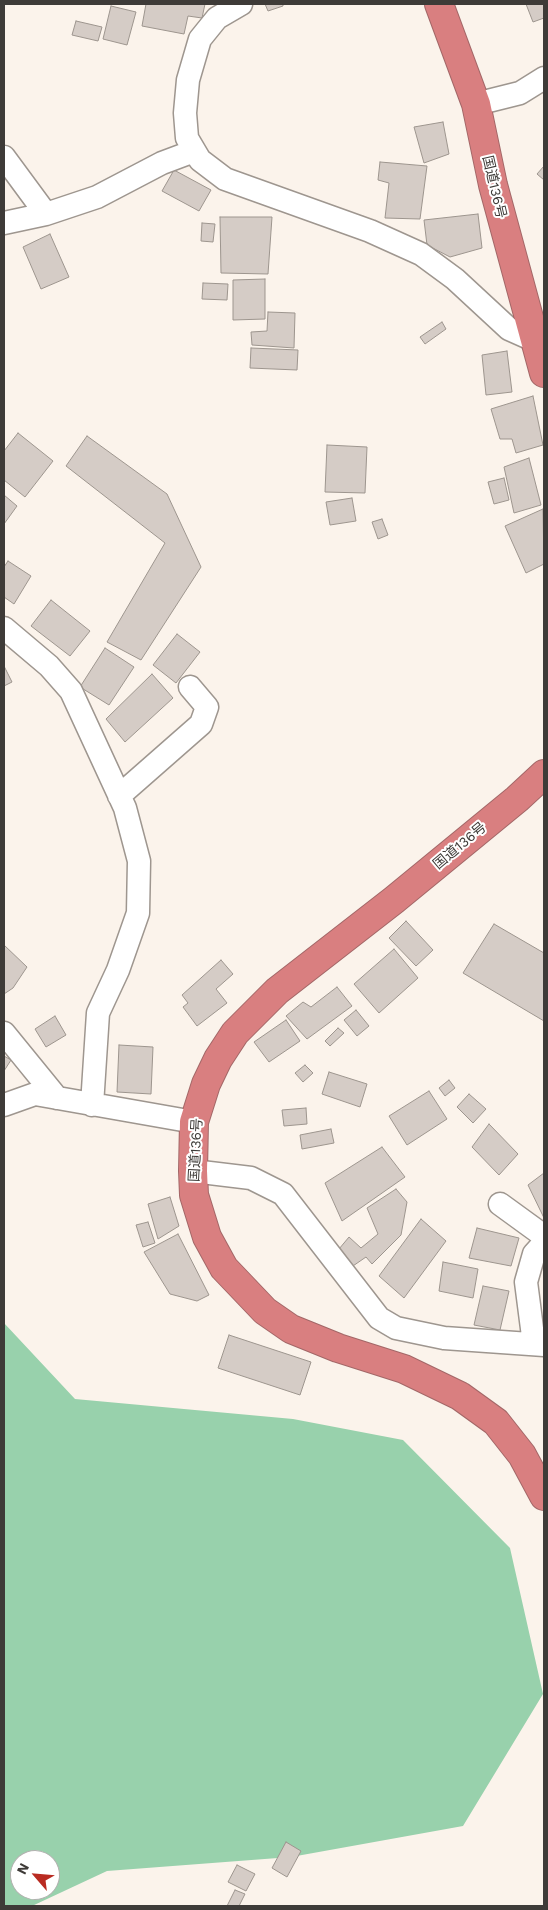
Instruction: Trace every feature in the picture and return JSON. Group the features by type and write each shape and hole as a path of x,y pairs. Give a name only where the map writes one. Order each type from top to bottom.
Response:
{"highway":[{"name":"国道136号","path":"438,4 476,104 493,186 544,373"},
{"name":"国道136号","path":"544,774 517,799 394,900 277,990 235,1033 218,1059 206,1084 194,1122 193,1171 194,1195 207,1237 224,1268 265,1311 291,1329 338,1348 404,1369 460,1396 496,1422 522,1455 544,1496"}],"street":[{"path":"241,4 216,18 200,39 188,80 184,113 187,138 200,160 226,180 370,231 421,254 455,279 509,329 536,341"},
{"path":"476,104 520,93 544,78"},
{"path":"4,223 46,214 98,197 162,163 194,151"},
{"path":"4,157 46,214"},
{"path":"4,628 50,666 71,691 120,796 139,861 138,913 118,970 98,1013 92,1105"},
{"path":"120,796 201,724 207,707 190,687"},
{"path":"4,1033 57,1098"},
{"path":"4,1104 35,1094 194,1122"},
{"path":"193,1171 251,1178 282,1194 379,1318 396,1328 444,1338 539,1345 526,1282 534,1254 544,1243"},
{"path":"500,1204 544,1236"}],"green space":[{"path":"4,1323 75,1399 293,1419 403,1440 510,1548 543,1694 463,1826 291,1857 107,1871 60,1893 60,1850 10,1850 10,1900 45,1900 32,1906 4,1906"}],"building":[{"path":"146,4 205,4 202,18 188,16 184,34 142,26"},
{"path":"265,4 283,4 283,6 268,11"},
{"path":"526,4 544,4 544,18 533,22"},
{"path":"111,6 136,12 127,45 103,39"},
{"path":"76,21 102,27 98,41 72,35"},
{"path":"443,122 449,154 424,163 414,127"},
{"path":"380,162 427,166 420,219 385,218 389,183 378,180"},
{"path":"544,166 544,180 537,174"},
{"path":"174,170 211,190 199,211 162,191"},
{"path":"478,214 482,248 450,257 427,245 424,220"},
{"path":"220,217 272,217 268,274 221,273"},
{"path":"202,223 215,224 213,242 201,241"},
{"path":"50,234 69,277 41,289 23,247"},
{"path":"265,279 265,319 233,320 233,280"},
{"path":"203,283 228,284 227,300 202,299"},
{"path":"268,312 295,313 294,348 252,345 251,332 267,331"},
{"path":"442,322 446,329 425,344 420,337"},
{"path":"251,348 298,350 297,370 250,368"},
{"path":"507,351 512,392 486,395 482,355"},
{"path":"533,396 543,445 516,453 512,439 500,439 491,409"},
{"path":"18,433 53,461 25,497 4,480 4,451"},
{"path":"87,436 167,494 201,567 141,660 107,642 165,543 66,466"},
{"path":"327,445 367,447 365,493 325,492"},
{"path":"529,458 541,505 514,513 504,467"},
{"path":"504,478 509,500 494,504 488,482"},
{"path":"4,495 17,506 4,524"},
{"path":"352,498 356,521 330,525 326,502"},
{"path":"543,509 544,564 526,573 505,526"},
{"path":"382,519 388,535 378,539 372,522"},
{"path":"8,561 31,576 14,604 4,597 4,567"},
{"path":"51,600 90,631 70,656 31,626"},
{"path":"177,634 200,652 176,683 153,665"},
{"path":"105,648 134,667 109,705 80,687"},
{"path":"4,666 12,682 4,686"},
{"path":"152,674 173,698 125,742 106,719"},
{"path":"406,921 433,950 416,966 389,938"},
{"path":"494,924 544,953 544,1021 463,973"},
{"path":"4,945 27,967 13,988 4,994"},
{"path":"394,949 418,978 379,1013 354,984"},
{"path":"221,960 233,974 216,989 227,1003 197,1026 183,1007 188,1003 182,995"},
{"path":"337,987 352,1006 307,1039 286,1016 303,1002 311,1007"},
{"path":"356,1010 369,1026 357,1036 344,1020"},
{"path":"55,1016 66,1035 46,1047 35,1029"},
{"path":"286,1020 300,1041 269,1062 254,1042"},
{"path":"338,1028 344,1033 330,1046 325,1041"},
{"path":"119,1045 153,1047 151,1094 117,1092"},
{"path":"4,1056 11,1060 4,1071"},
{"path":"305,1065 313,1073 303,1082 295,1073"},
{"path":"329,1072 367,1084 360,1107 322,1094"},
{"path":"449,1080 455,1088 445,1096 439,1088"},
{"path":"429,1091 447,1119 407,1145 389,1116"},
{"path":"469,1094 486,1109 473,1123 457,1107"},
{"path":"306,1108 307,1124 284,1126 282,1110"},
{"path":"489,1124 518,1154 499,1175 472,1147"},
{"path":"331,1129 334,1143 302,1149 300,1135"},
{"path":"382,1147 405,1177 342,1221 325,1183"},
{"path":"544,1173 544,1218 528,1185"},
{"path":"396,1189 407,1202 401,1235 372,1264 366,1257 350,1268 339,1249 349,1237 361,1248 378,1234 367,1208"},
{"path":"170,1197 179,1226 158,1239 148,1204"},
{"path":"421,1219 446,1241 404,1298 379,1276"},
{"path":"148,1222 155,1243 143,1247 136,1225"},
{"path":"477,1228 519,1238 511,1266 469,1258"},
{"path":"178,1234 209,1295 197,1301 170,1294 144,1252"},
{"path":"443,1262 478,1269 473,1298 439,1291"},
{"path":"483,1286 509,1291 500,1330 474,1325"},
{"path":"229,1335 311,1362 300,1395 218,1368"},
{"path":"286,1842 301,1851 287,1877 272,1868"},
{"path":"237,1865 255,1874 246,1891 228,1882"},
{"path":"235,1890 245,1894 239,1906 227,1906"}]}
